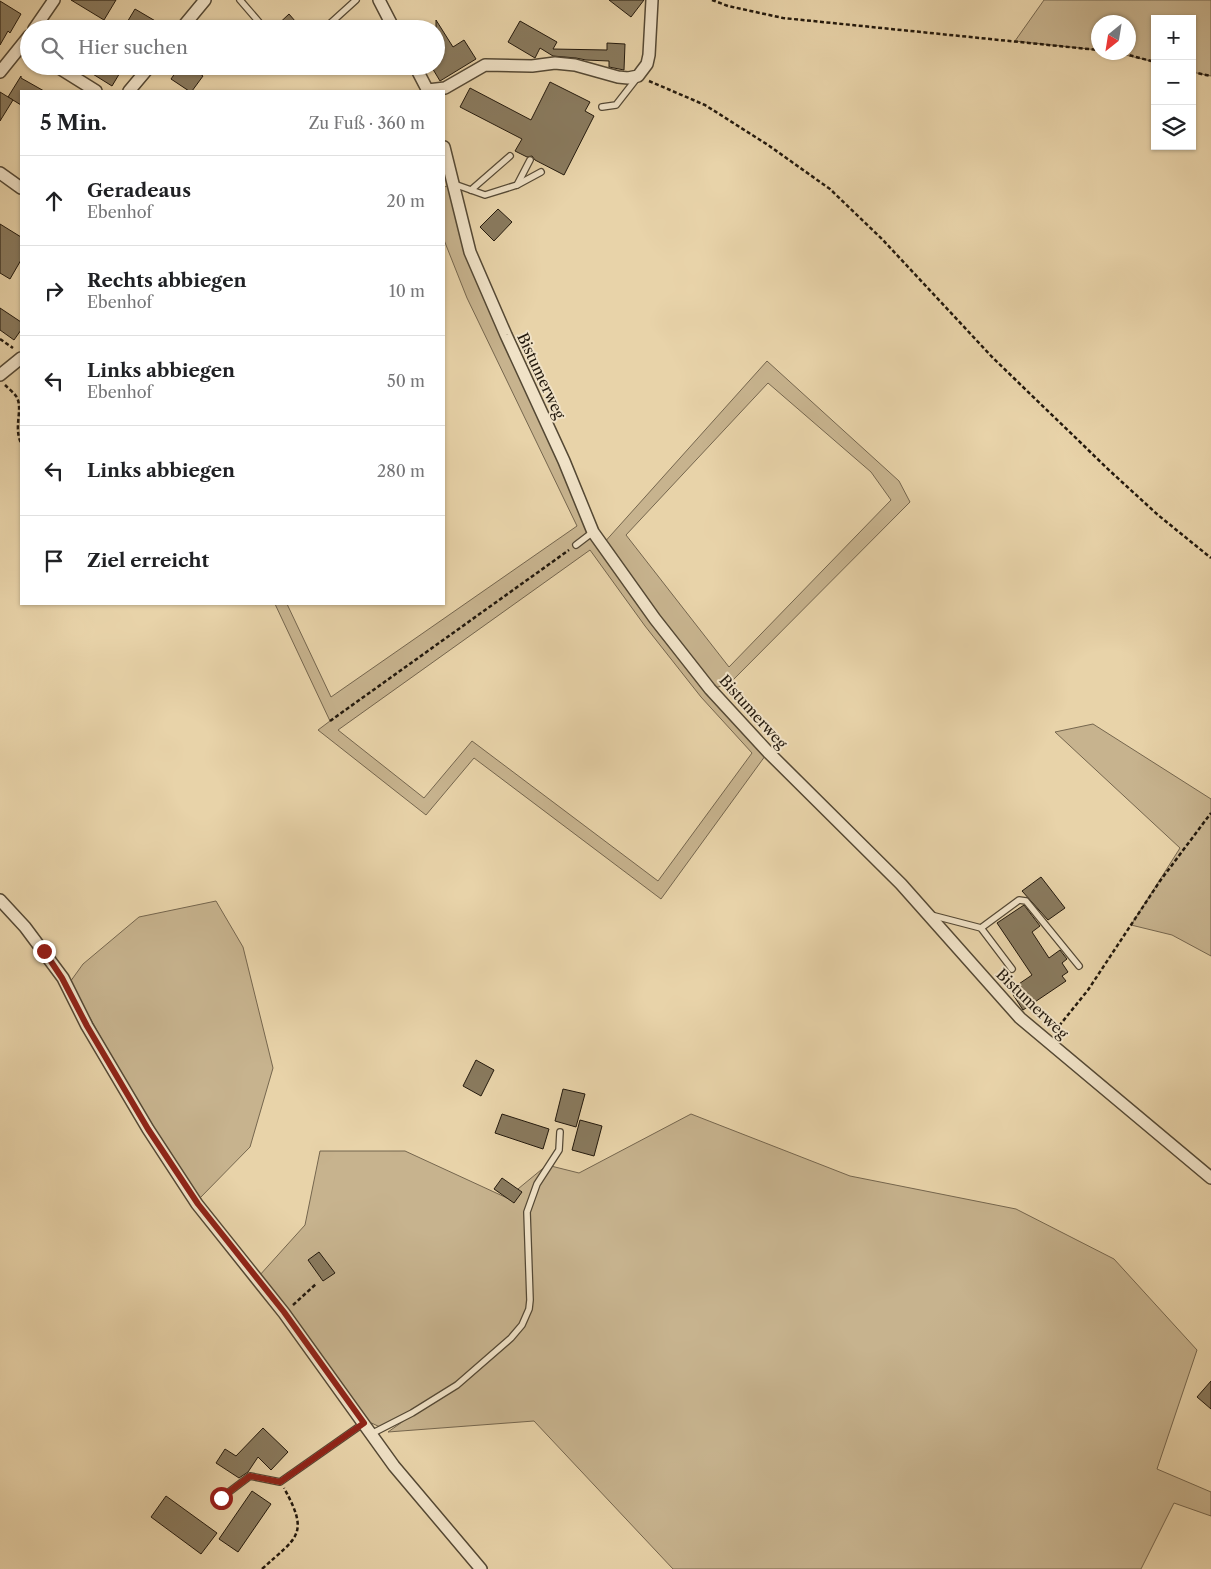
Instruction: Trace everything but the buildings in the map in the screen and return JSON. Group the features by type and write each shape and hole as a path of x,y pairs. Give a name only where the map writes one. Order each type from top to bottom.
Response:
{"street":[{"path":"40,20 54,0"},
{"path":"188,20 205,0"},
{"path":"378,0 389,20"},
{"path":"434,90 445,88 485,65 532,66 555,63 576,65 618,77 638,76 647,64 650,55 652,0"},
{"path":"0,72 20,51"},
{"path":"70,75 94,90"},
{"path":"130,90 142,75"},
{"path":"420,75 427,90"},
{"name":"Bistumerweg","path":"445,151 470,252 564,462 593,532 655,619 710,689 768,752 901,884 1020,1018 1211,1178"},
{"path":"0,173 20,187"},
{"path":"0,375 18,354"},
{"path":"0,900 26,927 62,978 87,1026 148,1129 198,1204 284,1312 394,1466 481,1569"}],"lane":[{"path":"240,0 256,20"},
{"path":"334,20 356,0"},
{"path":"602,108 616,106 638,76"},
{"path":"470,190 510,156"},
{"path":"518,185 530,160"},
{"path":"454,184 485,195 518,185 541,172"},
{"path":"576,545 593,532"},
{"path":"981,928 1019,900 1026,902 1079,966"},
{"path":"927,914 981,928 1012,970"},
{"path":"371,1434 412,1413 457,1385 511,1338 522,1325 529,1309 530,1300 527,1212 537,1184 559,1150 560,1132"},
{"path":"221,1498 250,1476 280,1482 364,1423"}],"path":[{"path":"712,0 728,6 783,18 1091,49"},
{"path":"1136,57 1151,61"},
{"path":"1196,73 1211,76"},
{"path":"638,76 705,104 768,145 830,189 882,239 993,358 1110,472 1158,516 1211,558"},
{"path":"0,339 18,354"},
{"path":"0,380 16,396 19,403 17,433 20,440"},
{"path":"330,721 576,545"},
{"path":"1047,1042 1088,990 1160,882 1211,813"},
{"path":"284,1312 316,1284"},
{"path":"262,1569 290,1544 296,1535 298,1526 297,1514 280,1482"}],"shaded area":[{"path":"1044,0 1211,0 1211,76 1196,73 1196,15 1151,15 1151,61 1136,58 1136,15 1091,15 1091,49 1015,41"},
{"path":"454,184 470,252 602,545 767,361 899,481 910,502 729,684 711,689 768,752 661,899 474,758 426,815 318,730 330,721 275,605 287,605 331,697 577,526 467,298 445,243 445,187","holes":["768,383 871,472 891,500 729,667 626,535","590,550 645,626 701,697 752,753 658,881 472,741 424,798 338,730"]},
{"path":"1093,724 1211,799 1211,956 1172,935 1131,925 1180,848 1055,732"},
{"path":"216,901 243,947 273,1068 250,1147 199,1199 148,1119 70,982 83,964 139,917"},
{"path":"691,1114 850,1176 1016,1209 1114,1259 1197,1350 1157,1469 1211,1492 1211,1516 1174,1503 1141,1569 673,1569 534,1421 388,1432 419,1410 380,1427 365,1420 259,1276 305,1225 320,1151 405,1151 507,1198 547,1165 579,1173"}],"route":[{"path":"44,951 62,978 87,1026 148,1129 198,1204 284,1312 364,1423 280,1482 250,1476 221,1498"}]}
